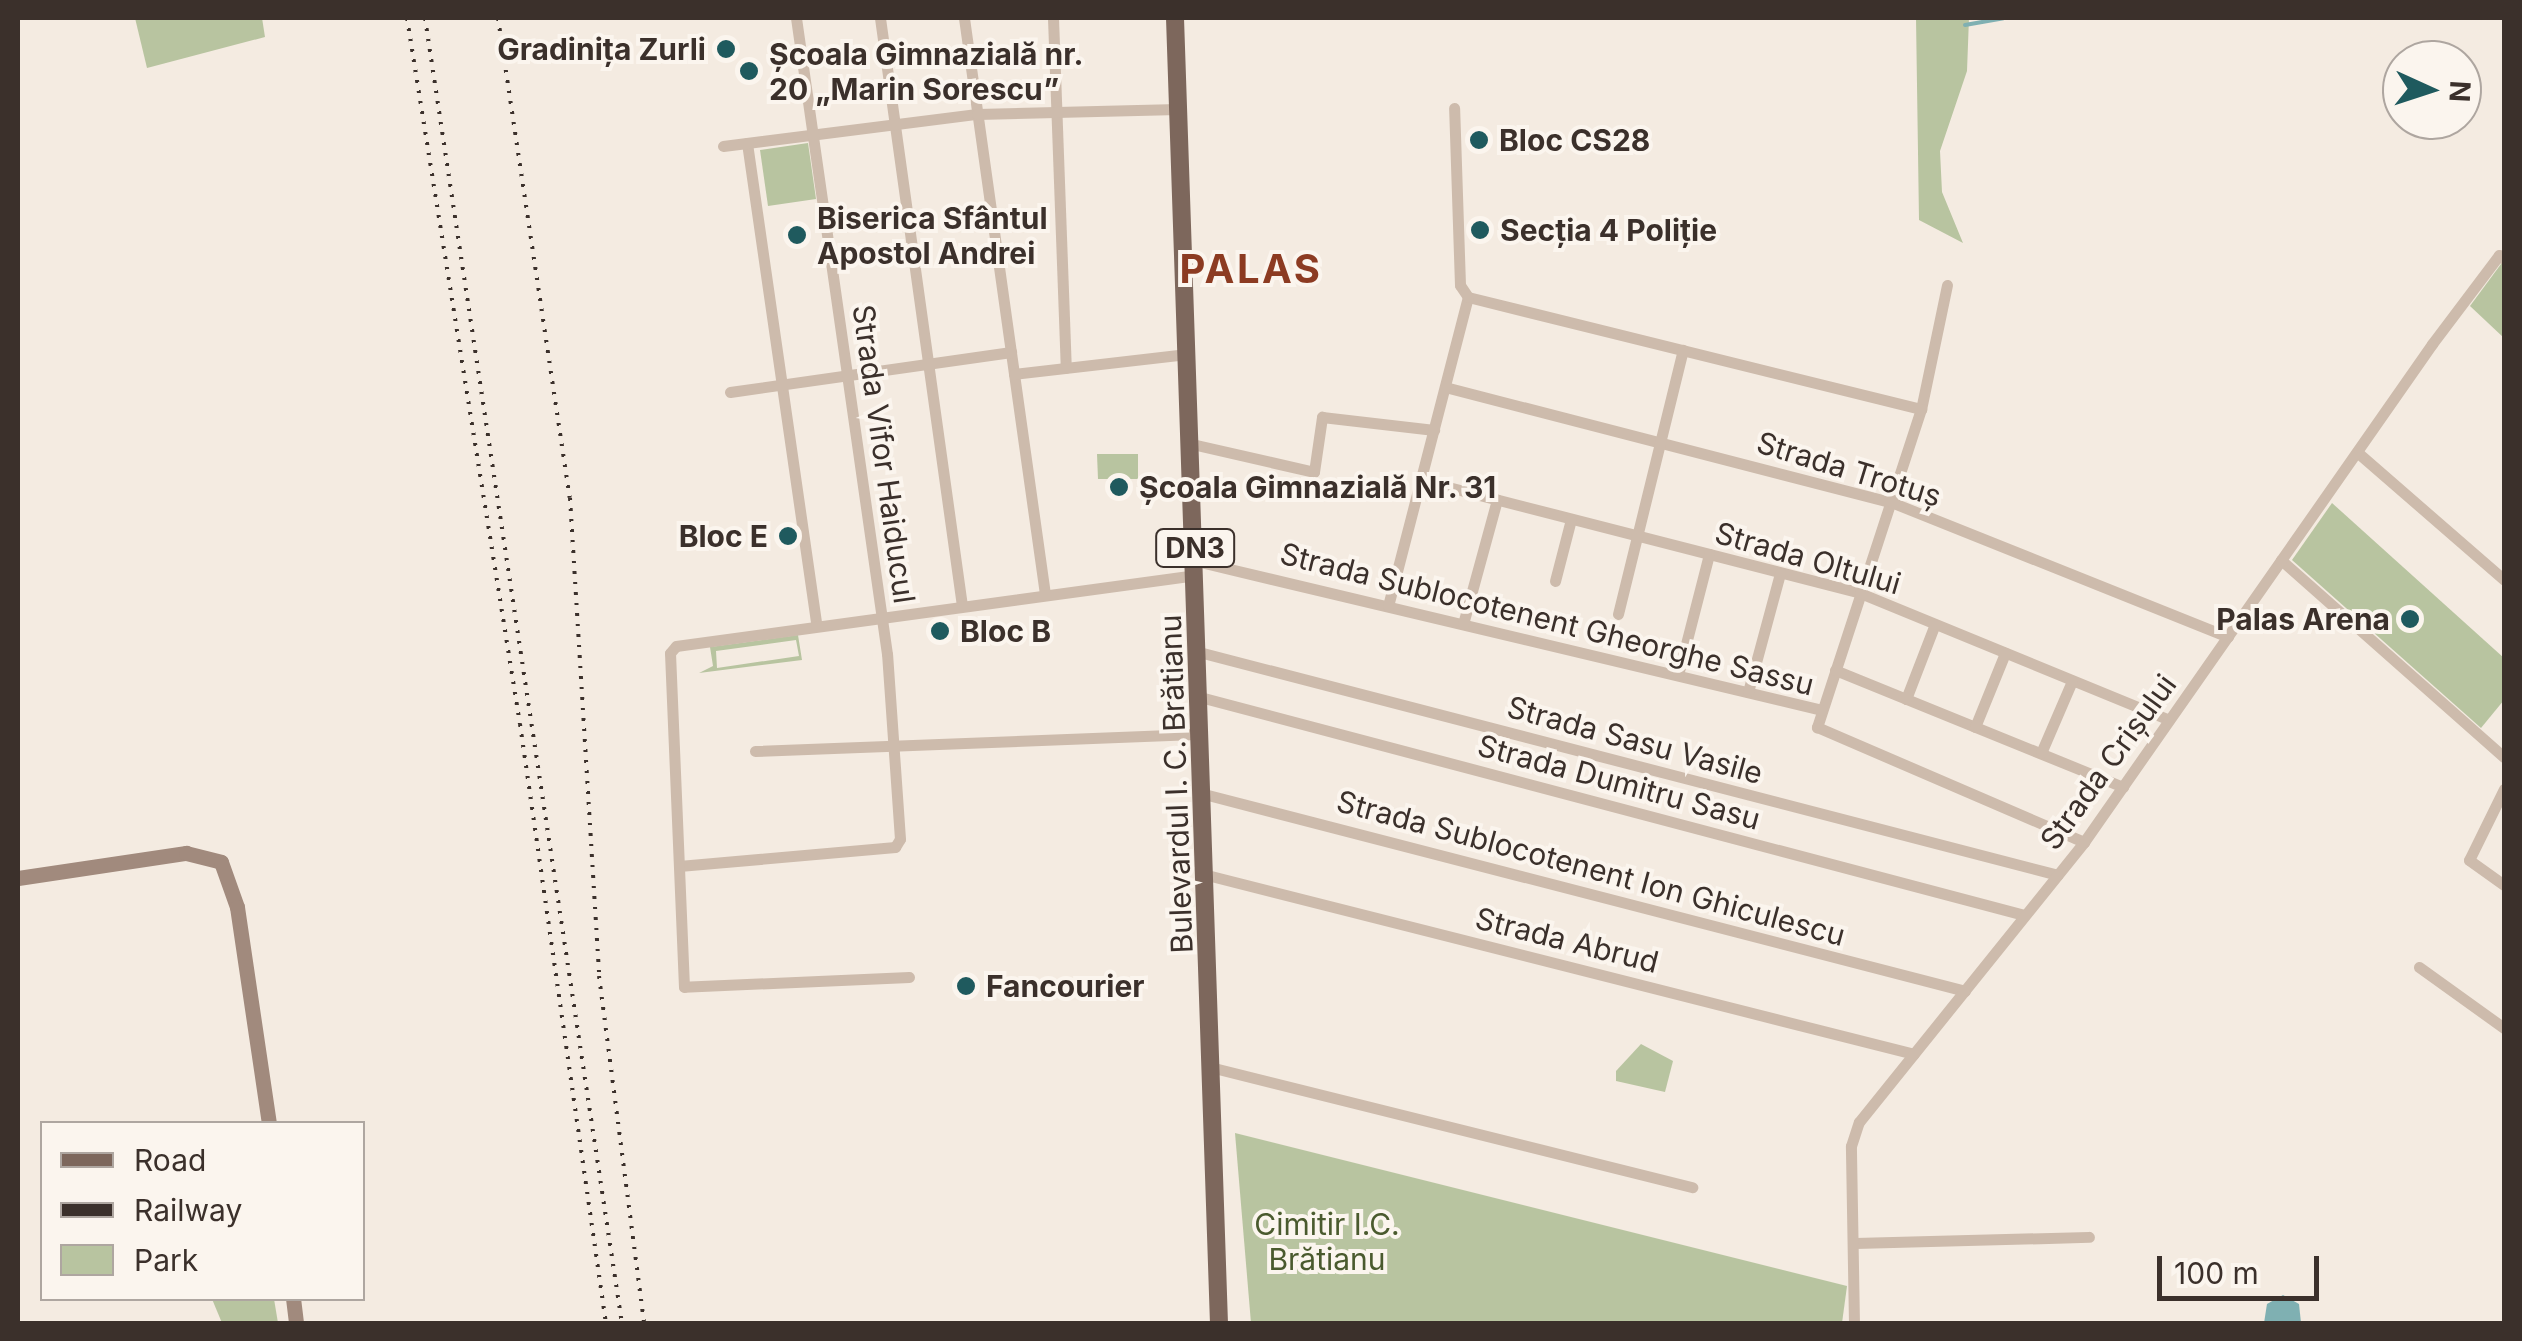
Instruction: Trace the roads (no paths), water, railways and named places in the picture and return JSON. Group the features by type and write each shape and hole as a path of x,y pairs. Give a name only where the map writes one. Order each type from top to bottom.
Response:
{"main road":[{"name":"Bulevardul I. C. Brătianu","path":"1175,18 1221,1319"},
{"path":"1219,1246 1234,1324"}],"street":[{"name":"Strada Vifor Haiducul","path":"679,866 895,848 900,839 882,617 796,18"},
{"path":"880,18 962,606"},
{"path":"964,18 1046,594"},
{"path":"1053,18 1066,368"},
{"path":"1454,108 1460,285 1468,296 1921,409"},
{"path":"723,146 977,114 1178,109"},
{"path":"747,142 817,626"},
{"name":"Strada Crișului","path":"1854,1324 1853,1134 2084,842 2357,452 2502,257"},
{"path":"1822,710 1921,409 1947,285"},
{"path":"1388,606 1468,296"},
{"path":"1618,614 1683,350"},
{"path":"730,392 1011,352"},
{"path":"1014,374 1188,354"},
{"name":"Strada Trotuș","path":"1445,387 1890,502 2228,637"},
{"path":"1192,444 1314,472 1322,417 1434,430"},
{"path":"2357,452 2504,580"},
{"name":"Strada Oltului","path":"1421,480 1860,594 2169,720"},
{"path":"1463,624 1498,500"},
{"path":"1555,581 1571,519"},
{"path":"1678,676 1709,554"},
{"path":"2281,560 2504,757"},
{"path":"909,977 684,987 670,653 676,646 1046,594 1196,568"},
{"name":"Strada Sublocotenent Gheorghe Sassu","path":"1196,568 1388,606 1822,710 1817,727 2084,842"},
{"path":"1748,692 1780,573"},
{"path":"1906,699 1935,624"},
{"name":"Strada Sasu Vasile","path":"1199,652 2058,875"},
{"path":"1975,727 2005,653"},
{"path":"1835,670 2123,787"},
{"path":"2041,754 2072,680"},
{"name":"Strada Dumitru Sasu","path":"1200,696 2024,916"},
{"path":"755,751 1202,734"},
{"path":"2504,788 2469,860 2504,885"},
{"name":"Strada Sublocotenent Ion Ghiculescu","path":"1204,794 1964,991"},
{"path":"18,878 186,853 222,862 237,907 269,1121"},
{"name":"Strada Abrud","path":"1207,875 1914,1054"},
{"path":"2419,966 2504,1028"},
{"path":"1214,1068 1692,1188"},
{"path":"1855,1242 2088,1236"}],"water":[{"path":"2283,1295 2299,1304 2301,1323 2264,1323 2267,1304"}],"waterway":[{"path":"1965,25 2003,18"}],"railway":[{"path":"407,18 520,724 606,1324"},
{"path":"425,18 622,1324"},
{"path":"498,18 570,498 599,976 644,1324"}],"place":[{"name":"Gradinița Zurli","path":"726,49"},
{"name":"Școala Gimnazială nr. 20 „Marin Sorescu”","path":"749,71"},
{"name":"Bloc CS28","path":"1479,140"},
{"name":"Secția 4 Poliție","path":"1480,230"},
{"name":"Biserica Sfântul Apostol Andrei","path":"797,235"},
{"name":"Școala Gimnazială Nr. 31","path":"1119,487"},
{"name":"Bloc E","path":"788,536"},
{"name":"Palas Arena","path":"2410,619"},
{"name":"Bloc B","path":"940,631"},
{"name":"Fancourier","path":"966,986"}],"district":[{"name":"PALAS","path":"1251,269"}],"park label":[{"name":"Cimitir I.C. Brătianu","path":"1327,1241"}]}
